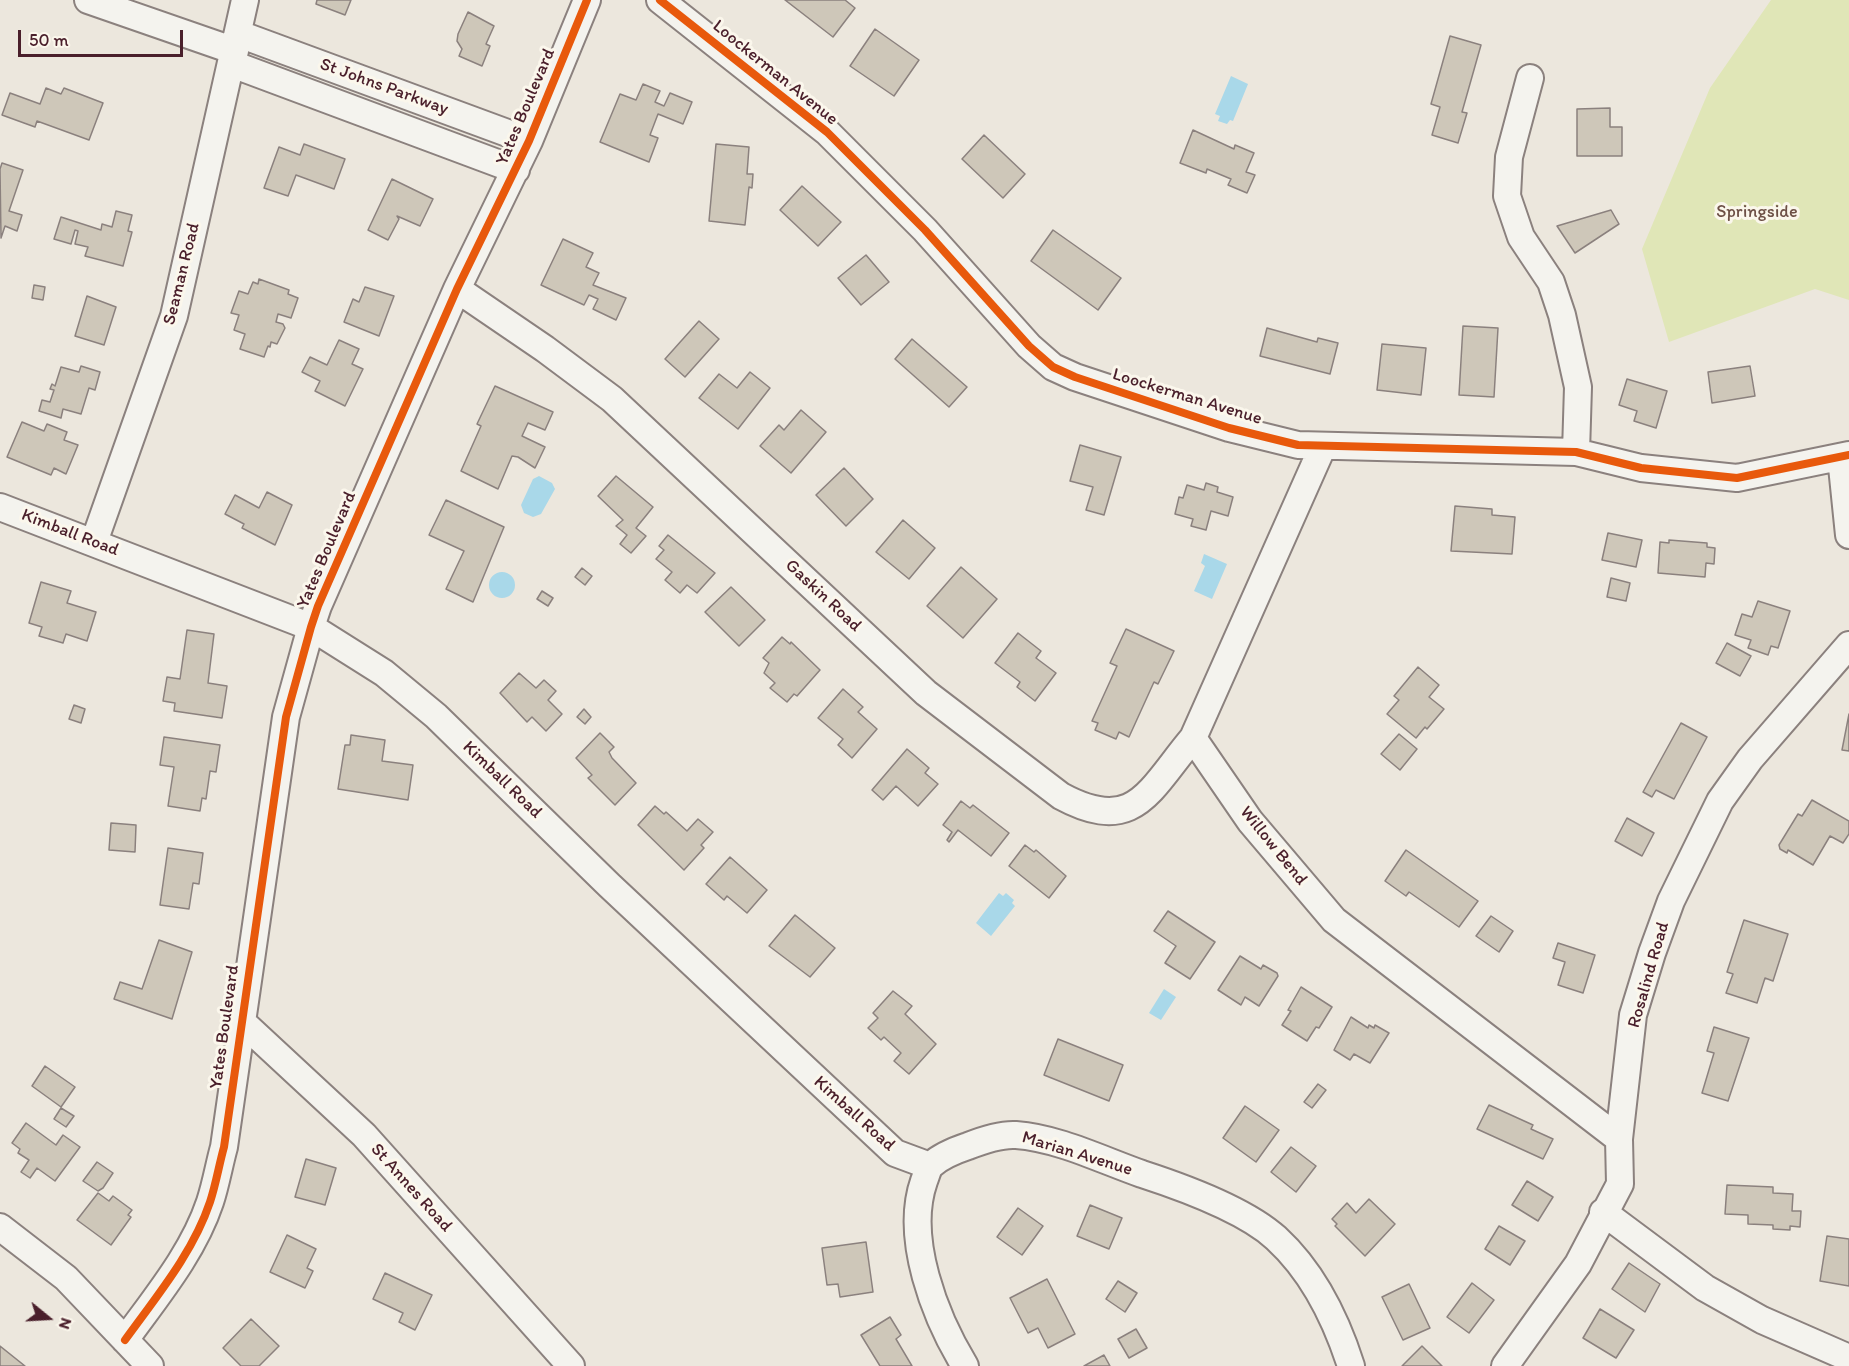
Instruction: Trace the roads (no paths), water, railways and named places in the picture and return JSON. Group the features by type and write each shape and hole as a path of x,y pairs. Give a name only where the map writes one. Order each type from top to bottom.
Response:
{"street":[{"name":"St Johns Parkway","path":"88,0 235,50 529,141"},
{"name":"Seaman Road","path":"94,542 174,316 245,0"},
{"name":"Yates Boulevard","path":"125,1340 183,1257 210,1202 224,1147 240,1020 286,717 318,606 458,289 529,141 587,0"},
{"name":"Loockerman Avenue","path":"660,0 827,132 925,230 1029,346 1053,367 1096,384 1229,428 1298,445 1576,452 1641,468 1718,478 1737,478 1845,456"},
{"name":"St Johns Parkway","path":"235,50 516,170"},
{"path":"1530,78 1509,157 1507,196 1521,237 1551,282 1578,387 1576,452"},
{"name":"Gaskin Road","path":"458,289 612,399 926,693 1061,796 1081,807 1101,812 1120,812 1138,804 1193,738"},
{"path":"1193,738 1323,446"},
{"path":"1845,456 1849,536"},
{"name":"Kimball Road","path":"0,507 311,627 384,673 436,716 609,885 895,1153 930,1166"},
{"name":"Rosalind Road","path":"1505,1366 1578,1264 1603,1212 1620,1184 1619,1139 1633,1015 1671,902 1719,801 1750,759 1849,645"},
{"name":"Willow Bend","path":"1193,738 1250,821 1334,920 1619,1139"},
{"name":"St Annes Road","path":"240,1020 364,1135 571,1366"},
{"name":"Marian Avenue","path":"930,1166 957,1150 988,1138 1015,1135 1051,1142 1155,1178 1249,1218 1275,1238 1303,1267 1329,1310 1351,1366"},
{"path":"930,1166 919,1196 918,1242 928,1285 965,1366"},
{"path":"1603,1212 1704,1288 1762,1320 1849,1358"},
{"path":"0,1227 66,1278 150,1366"}],"water":[{"path":"1231,76 1248,84 1233,121 1230,120 1227,124 1218,121 1220,116 1215,114"},
{"path":"539,476 552,483 555,489 541,514 533,517 524,513 521,505 533,479"},
{"path":"1204,554 1227,564 1212,599 1194,591 1205,566 1201,563"},
{"path":"502,572 511,576 515,585 511,594 502,598 493,594 489,585 493,576"},
{"path":"999,893 1003,896 1006,893 1014,900 1012,903 1015,906 991,936 976,923"},
{"path":"1164,989 1176,997 1161,1020 1149,1013"}],"park label":[{"name":"Springside","path":"1757,212"}]}
